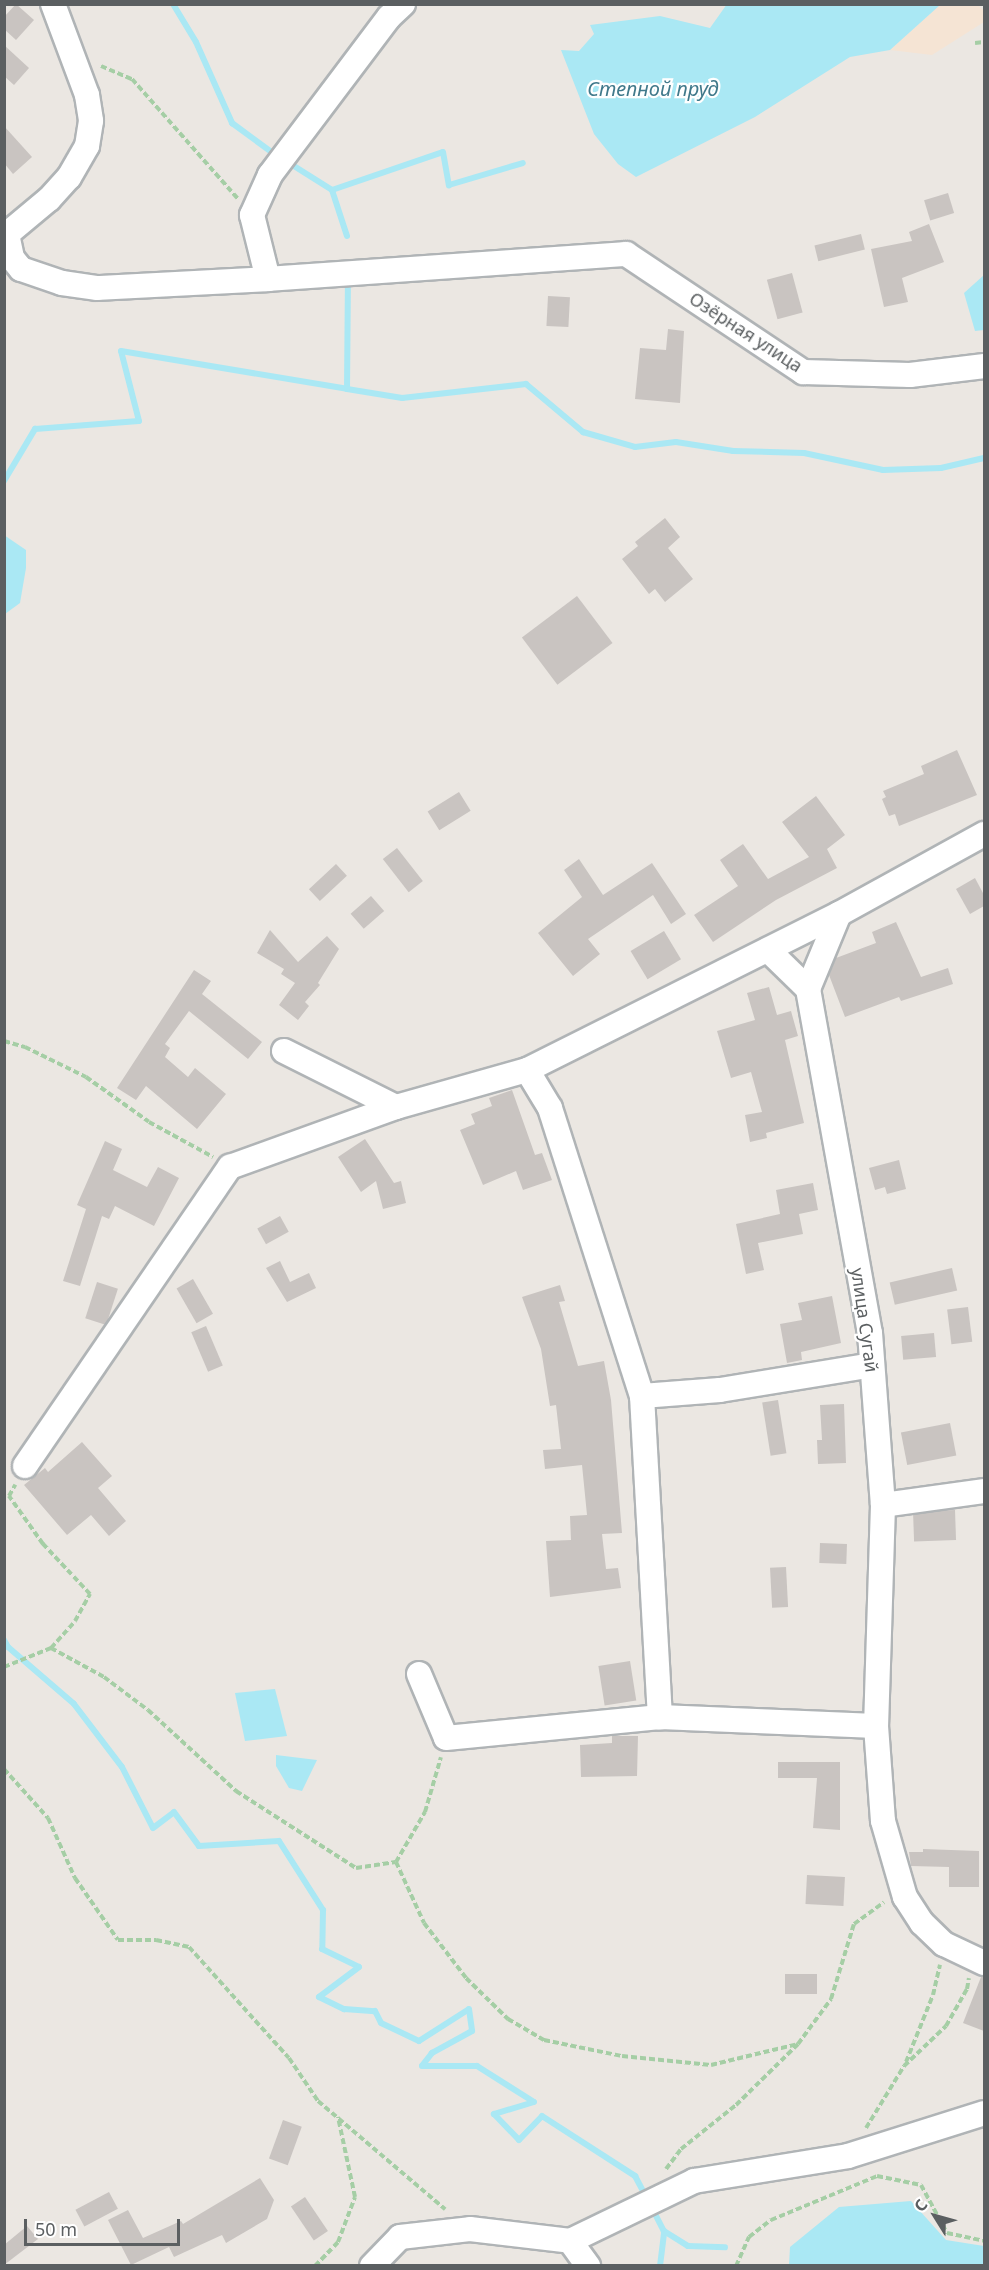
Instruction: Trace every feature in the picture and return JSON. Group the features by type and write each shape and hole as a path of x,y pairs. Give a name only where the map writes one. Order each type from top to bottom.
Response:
{"street":[{"path":"53,4 87,96 91,121 87,146 69,177 49,199 6,235 13,271 62,283 98,288 268,279 252,215 270,175 389,17 404,4"},
{"name":"Озёрная улица","path":"268,279 626,254 803,372 910,375 984,366"},
{"path":"25,1466 230,1167 396,1107 527,1070 839,915 984,834"},
{"path":"768,950 808,989 839,915"},
{"name":"улица Сугай","path":"808,989 872,1365 883,1505 876,1726 883,1821 905,1897 922,1923 944,1944 978,1961"},
{"path":"284,1051 396,1107"},
{"path":"527,1070 550,1108 642,1396 660,1717"},
{"path":"642,1396 720,1390 872,1365"},
{"path":"883,1505 984,1491"},
{"path":"419,1674 446,1738 660,1717 876,1726"},
{"path":"372,2265 400,2236 470,2229 570,2241 694,2181 848,2156 984,2113"},
{"path":"570,2241 588,2265"}],"path":[{"path":"975,42 984,42"},
{"path":"72,55 132,79 252,215"},
{"path":"4,1041 25,1047 86,1077 149,1122 230,1167"},
{"path":"4,1667 51,1648 75,1621 90,1594 43,1544 7,1496 25,1466"},
{"path":"51,1648 104,1677 148,1710 236,1791 318,1847 356,1868 396,1862"},
{"path":"396,1862 425,1812 446,1738"},
{"path":"4,1769 48,1818 75,1878 118,1940 156,1940 189,1947 289,2058 318,2101 470,2229"},
{"path":"396,1862 424,1923 466,1977 508,2019 544,2040 622,2056 711,2065 798,2044"},
{"path":"667,2193 664,2171 681,2149 736,2105 798,2044 831,1999 854,1924 877,1903 905,1897"},
{"path":"848,2156 904,2066 933,1995 944,1944"},
{"path":"904,2066 946,2026 967,1989 978,1961"},
{"path":"315,2265 338,2242 355,2197 338,2116"},
{"path":"736,2265 748,2237 771,2220 877,2176 921,2185 947,2233 984,2241"}],"sand":[{"path":"940,5 978,5 984,11 984,22 932,55 890,50"}],"water":[{"name":"Степной пруд","path":"727,4 940,5 890,50 850,57 755,117 636,177 618,164 594,134 561,50 579,51 594,34 590,25 660,16 710,28"},
{"path":"984,275 984,330 975,331 964,293"},
{"path":"4,535 26,550 26,568 20,603 5,614"},
{"path":"275,1689 287,1736 245,1741 235,1693"},
{"path":"276,1755 317,1760 302,1791 289,1788 276,1766"},
{"path":"911,2201 946,2240 984,2246 984,2265 789,2265 790,2247 839,2207"}],"building":[{"path":"16,4 34,20 16,40 4,29 4,17"},
{"path":"4,45 29,68 14,85 4,76"},
{"path":"4,126 32,157 13,174 4,163"},
{"path":"948,193 954,213 930,220 924,200"},
{"path":"929,224 944,262 902,278 908,302 884,307 871,249 912,241 909,232"},
{"path":"861,234 865,250 818,261 814,246"},
{"path":"792,273 803,313 777,319 767,280"},
{"path":"548,296 570,297 568,327 546,326"},
{"path":"668,329 684,331 680,403 635,399 640,348 666,350"},
{"path":"665,518 680,537 668,548 693,579 665,602 655,589 649,594 622,559 638,546 635,542"},
{"path":"577,596 613,643 557,685 522,638"},
{"path":"957,750 977,795 899,826 895,814 889,816 882,799 886,797 883,791 924,774 921,766"},
{"path":"459,792 471,811 439,830 428,812"},
{"path":"816,796 845,835 827,849 837,868 776,900 713,942 694,915 738,886 720,860 743,844 768,879 809,857 782,822"},
{"path":"397,848 423,881 409,892 383,859"},
{"path":"579,859 603,895 652,863 686,914 671,924 653,895 588,939 600,954 573,976 538,933 582,897 564,870"},
{"path":"336,864 347,876 320,901 309,889"},
{"path":"975,878 984,895 984,906 970,914 956,889"},
{"path":"371,896 384,911 364,929 351,914"},
{"path":"896,922 921,977 948,968 953,984 901,1001 899,997 845,1017 829,975 836,958 876,943 872,932"},
{"path":"270,930 298,962 327,936 339,949 318,983 320,985 305,1002 309,1006 298,1020 279,1005 295,983 281,974 284,969 257,953"},
{"path":"664,931 681,959 648,979 631,951"},
{"path":"194,970 211,981 202,994 262,1042 248,1059 189,1011 165,1044 170,1048 165,1057 188,1077 195,1068 226,1094 197,1129 146,1086 136,1100 117,1088"},
{"path":"769,987 777,1015 791,1011 798,1036 785,1040 804,1123 766,1133 767,1138 750,1142 745,1115 762,1112 751,1072 731,1078 717,1031 755,1020 747,993"},
{"path":"512,1090 535,1155 542,1153 552,1180 523,1190 516,1171 483,1185 460,1130 475,1124 471,1114 492,1106 489,1098"},
{"path":"365,1139 394,1183 401,1181 406,1203 383,1209 376,1181 361,1192 338,1157"},
{"path":"105,1141 122,1149 113,1170 147,1187 158,1167 179,1178 154,1226 115,1206 109,1219 102,1216 80,1286 63,1281 86,1209 77,1205"},
{"path":"899,1160 906,1189 887,1194 885,1187 875,1190 869,1168"},
{"path":"813,1183 818,1210 799,1214 803,1234 758,1243 764,1270 746,1274 736,1224 780,1214 776,1190"},
{"path":"280,1216 289,1232 266,1244 257,1229"},
{"path":"280,1261 290,1282 309,1273 316,1288 287,1302 266,1268"},
{"path":"952,1268 957,1290 895,1305 890,1282"},
{"path":"193,1279 213,1314 197,1323 177,1288"},
{"path":"97,1282 118,1289 106,1325 85,1318"},
{"path":"560,1285 565,1301 559,1302 578,1366 604,1361 611,1400 622,1533 602,1534 606,1569 618,1568 621,1588 550,1597 546,1541 571,1540 570,1516 587,1515 582,1465 545,1469 543,1450 561,1449 556,1405 550,1406 541,1349 522,1297"},
{"path":"832,1296 841,1343 801,1352 802,1360 787,1363 780,1324 802,1320 798,1303"},
{"path":"968,1307 972,1342 951,1344 947,1310"},
{"path":"206,1326 223,1366 208,1372 191,1332"},
{"path":"934,1333 936,1357 903,1360 901,1336"},
{"path":"778,1400 786,1453 771,1456 762,1403"},
{"path":"844,1404 846,1463 818,1464 817,1440 822,1440 820,1405"},
{"path":"950,1423 956,1455 907,1465 901,1433"},
{"path":"82,1442 112,1476 98,1488 126,1521 109,1536 91,1515 67,1535 24,1485 45,1468 48,1472"},
{"path":"955,1510 956,1540 914,1541 913,1511"},
{"path":"820,1543 847,1544 846,1564 819,1563"},
{"path":"786,1567 788,1607 772,1608 770,1568"},
{"path":"630,1661 636,1701 605,1706 598,1666"},
{"path":"612,1736 638,1736 637,1776 581,1777 580,1745 612,1743"},
{"path":"778,1762 840,1762 840,1830 813,1828 817,1778 778,1778"},
{"path":"923,1849 979,1851 979,1887 949,1887 949,1867 911,1866 909,1852 923,1852"},
{"path":"807,1875 845,1877 843,1906 805,1904"},
{"path":"785,1974 817,1974 817,1994 785,1994"},
{"path":"981,1977 984,1977 984,2031 963,2023"},
{"path":"283,2120 302,2127 288,2165 269,2159"},
{"path":"260,2178 274,2200 267,2219 226,2243 222,2235 174,2257 169,2247 131,2265 108,2220 128,2210 143,2238 181,2221 183,2224"},
{"path":"109,2192 118,2209 84,2227 75,2210"},
{"path":"305,2197 328,2231 314,2240 291,2207"},
{"path":"27,2226 38,2239 4,2265 4,2245"}],"waterway":[{"path":"173,4 196,42 232,123 277,156"},
{"path":"347,236 332,190 443,152 449,185 523,163"},
{"path":"286,161 332,190"},
{"path":"4,481 35,429 139,421 121,351 347,389 348,280"},
{"path":"347,389 402,398 526,384 583,432 635,447 676,442 733,451 804,453 883,470 941,468 984,458"},
{"path":"4,1640 8,1647 74,1704 122,1767 153,1828 174,1812 199,1846 279,1841 323,1910 322,1949 359,1967 319,1997 344,2009 375,2011 381,2023 419,2041 469,2009 472,2031 432,2053 422,2066 477,2066 534,2102 494,2114 519,2140 542,2116 635,2176 646,2197"},
{"path":"651,2206 664,2231 688,2246 725,2247"},
{"path":"660,2266 664,2231"}]}
